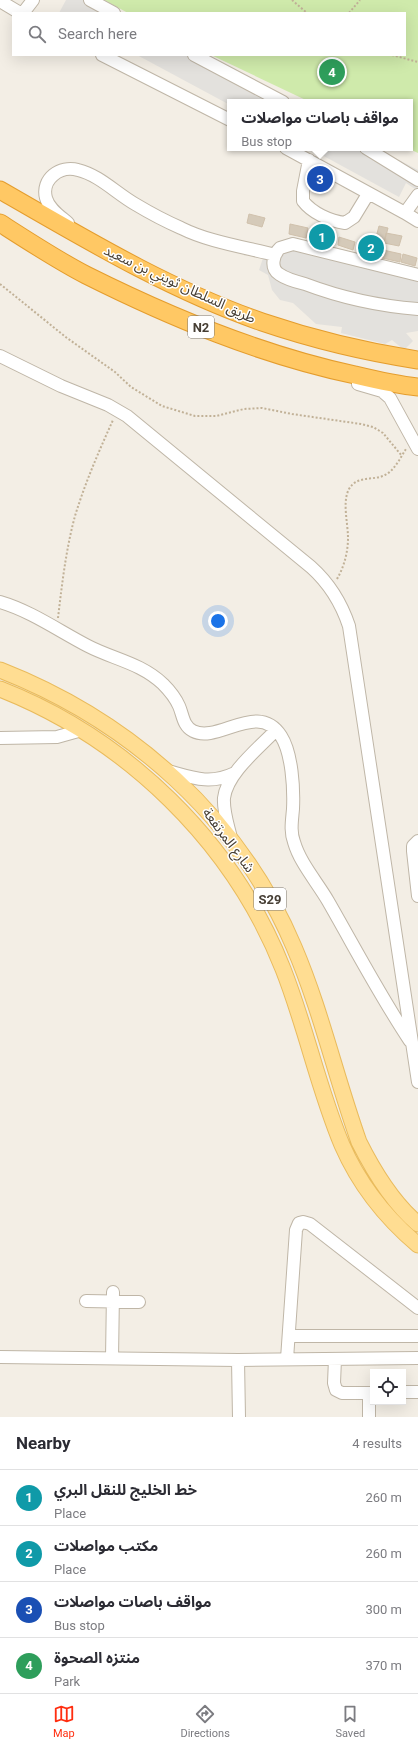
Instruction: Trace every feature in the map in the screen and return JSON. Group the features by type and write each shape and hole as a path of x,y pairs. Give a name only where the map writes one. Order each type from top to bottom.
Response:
{"highway":[{"name":"طريق السلطان ثويني بن سعيد","path":"0,190 90,242 155,276 262,322 352,347 418,360"},
{"name":"طريق السلطان ثويني بن سعيد","path":"0,223 85,274 175,317 250,347 322,368 401,385 418,387"}],"main road":[{"name":"شارع المرتفعة","path":"0,670 58,696 90,714 121,735 168,771 201,804 231,838 262,885 293,946 306,977 359,1142 369,1162 396,1202 418,1224"},
{"name":"شارع المرتفعة","path":"0,689 38,706 82,730 125,760 170,799 204,836 240,887 260,920 283,969 336,1128 351,1162 382,1210 418,1245"}],"street":[{"path":"23,12 33,0"},
{"path":"90,0 112,12"},
{"path":"0,1 20,12"},
{"path":"104,56 227,118"},
{"path":"196,56 277,99"},
{"path":"292,151 418,221"},
{"path":"371,151 418,180"},
{"path":"309,160 303,191 303,201 318,214 345,222 354,217 368,194"},
{"path":"90,242 53,210 46,198 45,188 47,180 62,170 76,169 91,175 135,204 182,229 210,239 274,255"},
{"path":"405,213 418,195"},
{"path":"418,275 292,244 284,245 274,255 273,263 279,274 321,290 363,301 418,309"},
{"path":"250,347 280,364 372,387 382,391 390,398 396,407 415,444"},
{"path":"0,356 43,378 98,400 117,410 145,430 311,567 332,589 343,609 349,626 418,1082"},
{"path":"0,602 14,607 88,646 134,664 153,676 162,683 174,697 184,722 192,731 206,734 254,722 266,724 276,730 284,741 291,770 293,796 291,832 296,849 321,889 378,990 412,1044"},
{"path":"0,738 57,736 82,730"},
{"path":"231,838 224,807 224,797 227,788 235,773 276,730"},
{"path":"168,771 194,779 210,780 222,778 235,773"},
{"path":"418,841 414,846 413,851 418,896"},
{"path":"287,1359 290,1336 296,1230 299,1223 303,1222 310,1224 418,1308"},
{"path":"112,1358 113,1297"},
{"path":"86,1301 113,1297 139,1302"},
{"path":"290,1336 418,1336"},
{"path":"0,1356 238,1360 418,1358"},
{"path":"335,1359 334,1387 336,1390 342,1392 370,1393"},
{"path":"238,1360 239,1417"},
{"path":"406,1392 418,1392"},
{"path":"369,1417 370,1405"}],"path":[{"path":"292,0 306,12"},
{"path":"350,12 360,0"},
{"path":"396,56 418,62"},
{"path":"0,284 67,338 115,372 132,387 162,406 195,416 216,416 244,409 262,408 320,419 361,424 373,427 383,433 402,456"},
{"path":"57,629 63,572 75,517 93,462 117,410"},
{"path":"332,589 346,556 348,539 347,495 349,488 360,480 384,476 395,467 402,456 415,444"}],"green space":[{"path":"104,0 418,0 418,153 413,151 413,99 304,99 213,56 406,56 406,12 126,12"}],"shaded area":[{"path":"66,0 98,0 120,12 60,12"},
{"path":"139,56 203,56 284,99 227,99 227,103"},
{"path":"315,151 382,151 418,170 418,191 406,183 399,197"},
{"path":"292,237 418,268 418,331 406,333 413,341 404,350 392,340 385,344 341,333 342,327 316,324 293,303 280,300 272,290 268,275 259,270 266,249"}],"building":[{"path":"249,214 265,218 262,227 247,223"},
{"path":"290,224 308,228 306,238 289,234"},
{"path":"379,226 388,228 384,243 375,241"},
{"path":"314,230 333,234 331,243 311,239"},
{"path":"386,233 402,236 399,246 384,243"},
{"path":"339,237 355,242 353,250 338,245"},
{"path":"363,239 382,245 379,256 360,251"},
{"path":"383,250 401,254 400,262 382,258"},
{"path":"403,254 417,258 415,266 401,262"}],"place":[{"name":"منتزه الصحوة","path":"332,72"},
{"name":"مواقف باصات مواصلات","path":"320,179"},
{"name":"خط الخليج للنقل البري","path":"322,237"},
{"name":"مكتب مواصلات","path":"371,248"}]}
